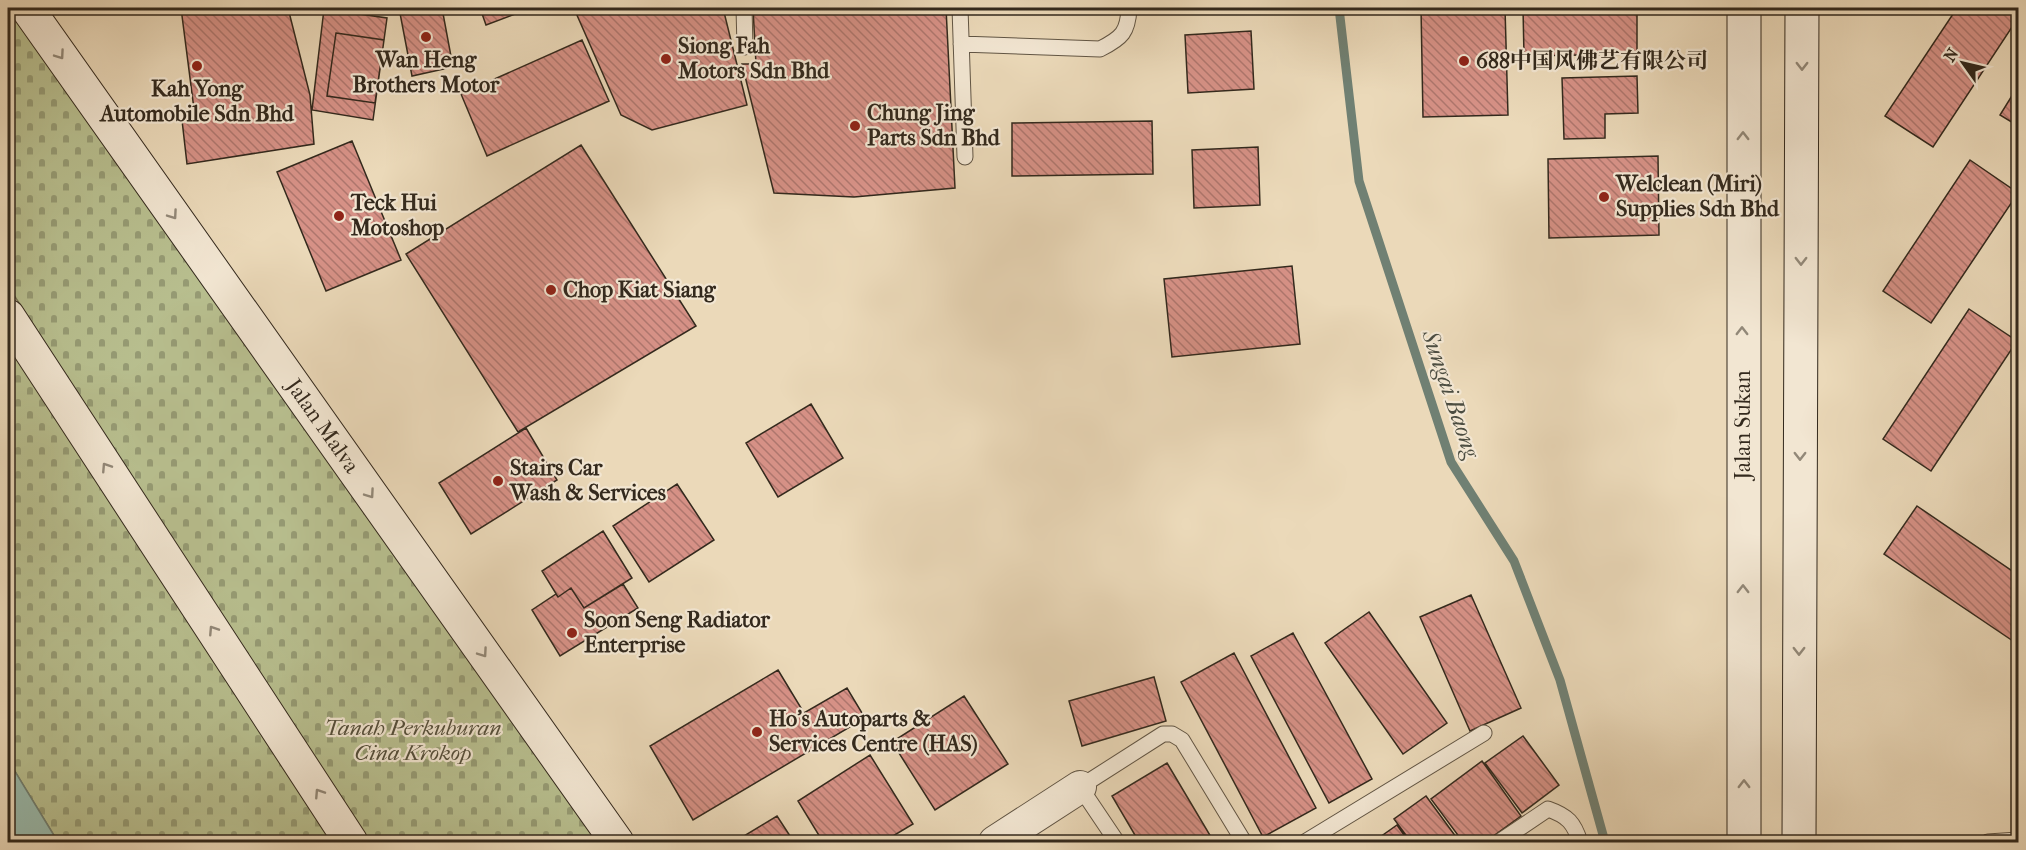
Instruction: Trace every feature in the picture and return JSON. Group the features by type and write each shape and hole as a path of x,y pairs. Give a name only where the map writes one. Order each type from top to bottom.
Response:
{"street":[{"name":"Jalan Malva","path":"27,8 617,843"},
{"path":"1799,843 1802,8"},
{"name":"Jalan Sukan","path":"1741,13 1744,843"},
{"path":"8,315 351,843"},
{"path":"995,843 1080,787"}],"lane":[{"path":"744,8 745,47"},
{"path":"960,8 966,158"},
{"path":"961,44 1100,49 1118,40 1129,24 1129,8"},
{"path":"1305,843 1484,733"},
{"path":"1117,843 1080,787 1163,734 1172,734 1182,740 1244,843"},
{"path":"1499,843 1548,810 1564,814 1574,824 1580,843"},
{"path":"1988,843 2019,840"}],"green space":[{"name":"Tanah Perkuburan Cina Krokop","path":"8,8 11,8 599,842 368,842 8,286"},
{"name":"Tanah Perkuburan Cina Krokop","path":"8,340 333,842 58,842 8,760"}],"shaded area":[{"path":"8,760 58,842 8,842"}],"building":[{"path":"181,8 288,8 310,95 314,144 187,164 182,120 195,117"},
{"name":"Wan Heng Brothers Motor","path":"399,8 442,8 453,67 412,76"},
{"path":"480,8 531,8 486,25"},
{"name":"Siong Fah Motors Sdn Bhd","path":"570,8 723,8 747,105 652,130 621,115 576,13"},
{"name":"Chung Jing Parts Sdn Bhd","path":"753,8 946,8 955,188 854,197 774,193 742,64 756,64"},
{"name":"688中国风佛艺有限公司","path":"1421,8 1505,8 1508,115 1423,117"},
{"path":"1523,8 1637,8 1637,54 1524,56"},
{"path":"1957,8 2005,8 2018,18 1933,147 1885,116"},
{"path":"324,9 387,18 373,120 312,110"},
{"path":"1251,31 1254,89 1188,93 1185,35"},
{"path":"336,33 384,40 375,103 327,96"},
{"path":"582,40 609,101 487,156 461,94"},
{"path":"1637,76 1638,113 1605,114 1605,138 1564,139 1562,78"},
{"path":"2013,94 2018,97 2018,126 2000,115"},
{"path":"1152,121 1153,174 1012,176 1012,123"},
{"name":"Teck Hui Motoshop","path":"352,141 401,260 326,291 277,172"},
{"name":"Chop Kiat Siang","path":"581,145 696,326 518,432 406,254"},
{"path":"1258,147 1260,205 1194,208 1192,150"},
{"name":"Welclean (Miri) Supplies Sdn Bhd","path":"1658,156 1659,235 1549,238 1548,159"},
{"path":"1970,160 2018,193 1931,323 1883,291"},
{"path":"1292,266 1300,344 1172,357 1164,279"},
{"path":"1969,309 2017,341 1931,471 1883,439"},
{"path":"811,404 843,458 778,497 746,443"},
{"name":"Stairs Car Wash & Services","path":"526,428 557,480 471,534 439,483"},
{"path":"677,484 714,540 649,582 613,526"},
{"path":"1917,506 2018,575 2018,633 2013,641 1884,554"},
{"path":"603,531 632,578 584,608 571,588 558,597 542,571"},
{"name":"Soon Seng Radiator Enterprise","path":"623,584 638,608 560,656 532,610 556,594 558,597 571,588 584,608"},
{"path":"1471,595 1521,708 1470,731 1420,617"},
{"path":"1369,612 1447,723 1403,754 1325,643"},
{"path":"1293,633 1372,779 1329,803 1251,656"},
{"path":"1234,653 1316,808 1263,837 1181,682"},
{"name":"Ho's Autoparts & Services Centre (HAS)","path":"778,670 804,713 847,688 865,718 693,820 650,746"},
{"path":"1154,677 1166,721 1082,746 1069,701"},
{"path":"964,696 1008,764 935,810 892,742"},
{"path":"1523,736 1559,785 1522,813 1485,763"},
{"path":"870,755 913,824 883,842 823,842 798,801"},
{"path":"1482,761 1521,816 1485,842 1463,842 1431,799"},
{"path":"1167,763 1214,842 1139,842 1112,796"},
{"path":"1426,796 1458,842 1411,842 1394,819"},
{"path":"777,816 794,842 734,842"},
{"path":"1397,825 1409,842 1373,842"}],"waterway":[{"name":"Sungai Baong","path":"1339,8 1359,181 1451,462 1514,561 1560,680 1605,842"}],"place":[{"name":"Wan Heng Brothers Motor","path":"426,37"},
{"name":"Siong Fah Motors Sdn Bhd","path":"666,59"},
{"name":"688中国风佛艺有限公司","path":"1464,61"},
{"name":"Kah Yong Automobile Sdn Bhd","path":"197,66"},
{"name":"Chung Jing Parts Sdn Bhd","path":"855,126"},
{"name":"Welclean (Miri) Supplies Sdn Bhd","path":"1604,197"},
{"name":"Teck Hui Motoshop","path":"339,216"},
{"name":"Chop Kiat Siang","path":"551,290"},
{"name":"Stairs Car Wash & Services","path":"498,481"},
{"name":"Soon Seng Radiator Enterprise","path":"572,633"},
{"name":"Ho's Autoparts & Services Centre (HAS)","path":"757,732"}]}
